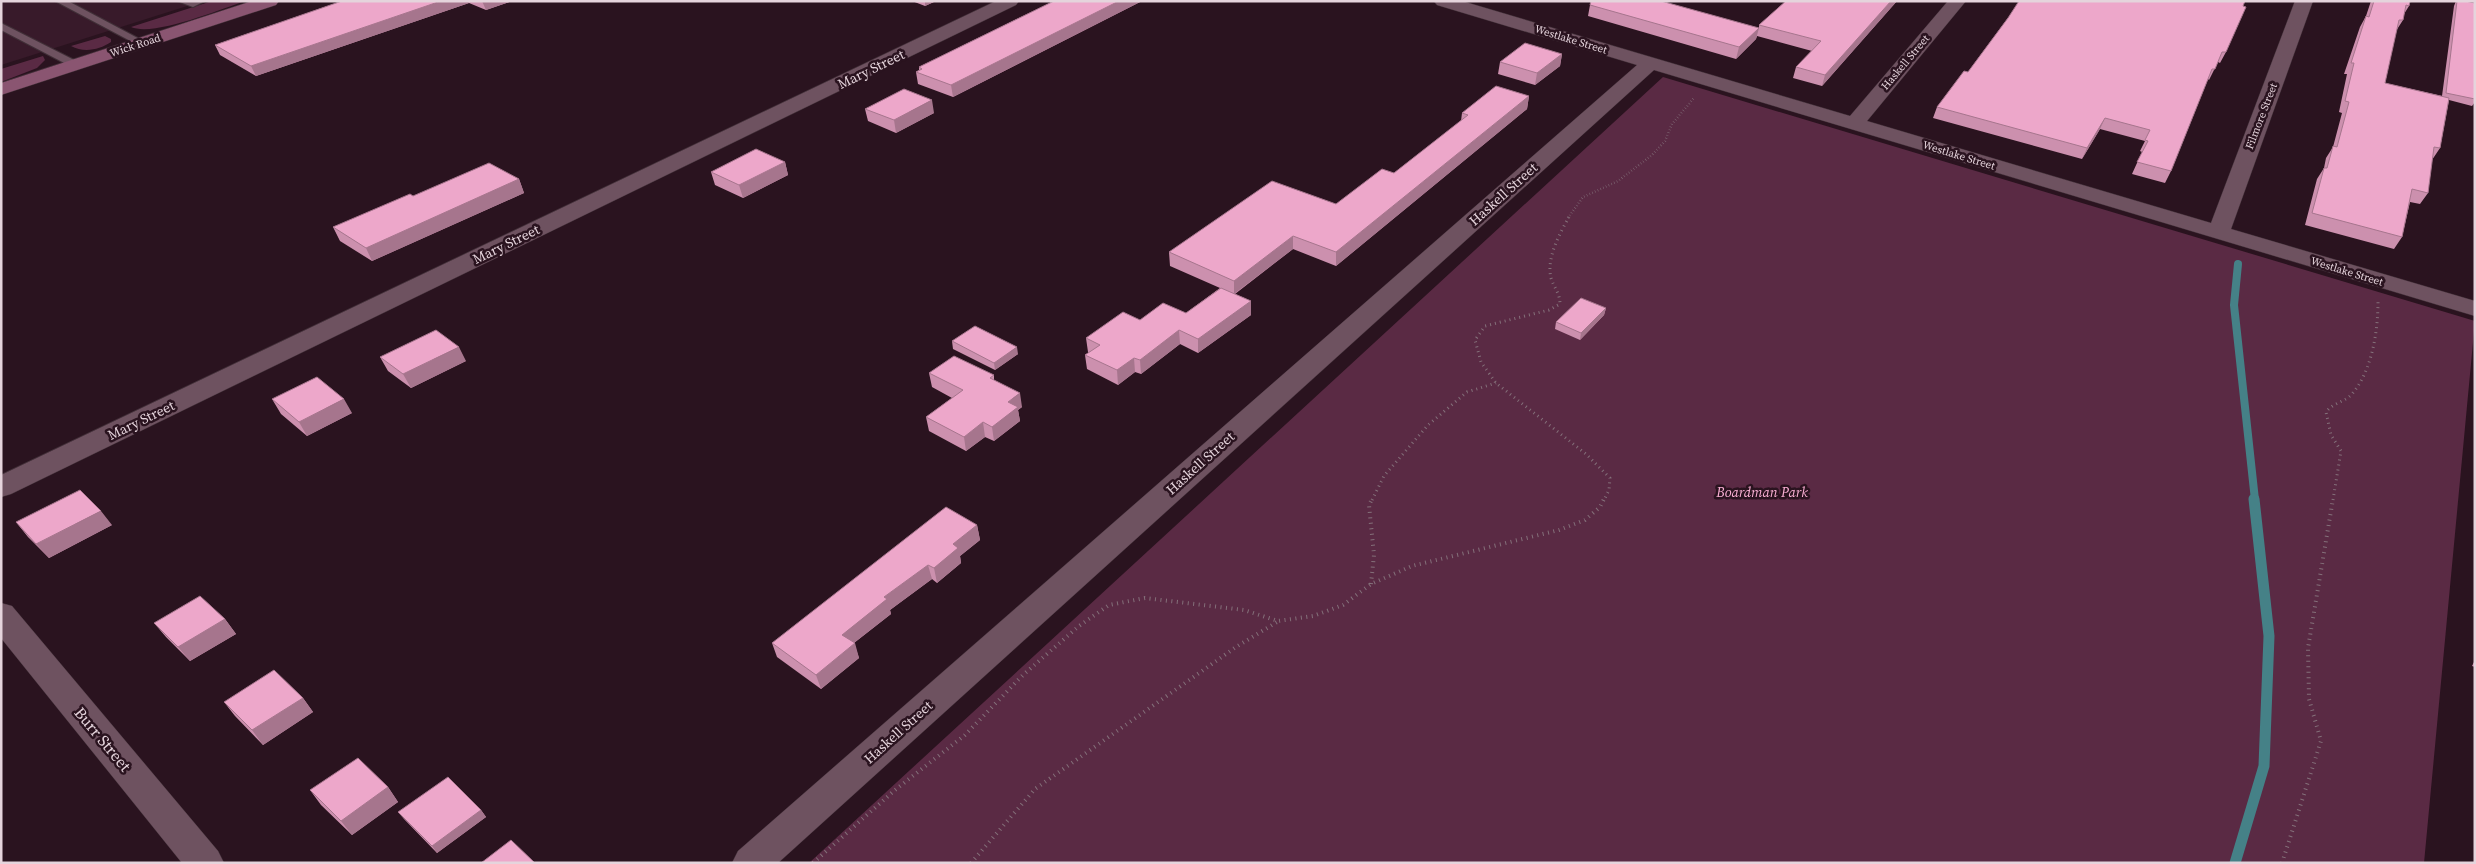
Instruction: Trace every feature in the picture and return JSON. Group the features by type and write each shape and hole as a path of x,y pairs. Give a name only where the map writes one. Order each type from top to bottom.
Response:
{"street":[{"name":"Wick Road","path":"1,89 270,1"},
{"name":"Mary Street","path":"1,487 1010,1"},
{"name":"Westlake Street","path":"1444,1 2475,309"},
{"name":"Haskell Street","path":"1854,124 1957,1"},
{"name":"Filmore Street","path":"2220,232 2304,1"},
{"name":"Haskell Street","path":"751,863 1650,63"},
{"name":"Burr Street","path":"1,615 206,863"}],"lane":[{"path":"60,1 142,43"},
{"path":"182,1 193,4 200,1"},
{"path":"1,26 76,64"}],"path":[{"path":"971,863 1035,789 1236,646 1278,621 1313,616 1342,606 1371,584 1412,566 1559,530 1585,520 1600,507 1609,490 1610,478 1586,454 1496,383 1481,362 1475,340 1485,326 1550,310 1560,304 1560,294 1551,277 1552,262 1556,241 1568,219 1583,197 1618,181 1652,155 1665,141 1672,124 1694,97"},
{"path":"2282,863 2321,741 2309,699 2308,648 2341,451 2331,435 2326,412 2333,403 2349,397 2359,385 2372,348 2378,308 2377,295"},
{"path":"1371,584 1374,555 1369,505 1384,476 1428,425 1460,397 1467,392 1496,383"},
{"path":"813,863 895,790 965,735 1023,675 1078,626 1109,605 1145,598 1244,610 1278,621"}],"shaded area":[{"path":"1,1 203,1 1,65"}],"green space":[{"path":"212,1 245,1 171,25 142,29 131,27"},
{"path":"105,36 111,39 111,42 96,49 86,50 71,46"},
{"path":"43,56 45,60 37,68 1,82 1,69"},
{"name":"Boardman Park","path":"1663,77 2475,321 2424,863 809,863"}],"building":[{"path":"342,1 441,1 251,66 215,45"},
{"path":"1054,1 1119,1 951,85 916,72 922,69 919,67"},
{"path":"1591,1 1661,1 1759,28 1739,47 1590,5"},
{"path":"1786,1 1891,1 1825,75 1796,67 1821,41 1759,25"},
{"path":"2019,1 2245,1 2243,6 2246,7 2226,52 2222,52 2215,69 2212,69 2171,171 2137,162 2148,141 2145,140 2150,130 2105,118 2087,148 1937,107 1964,71 1968,72"},
{"path":"2374,1 2410,1 2409,6 2406,5 2403,20 2399,20 2385,83 2449,98 2440,148 2434,147 2428,193 2412,189 2402,237 2312,213 2324,168 2327,168 2333,146 2337,147 2349,102 2345,101 2354,63 2351,63 2366,16 2369,17"},
{"path":"2457,1 2475,3 2475,99 2446,93"},
{"path":"1525,43 1562,54 1537,73 1500,62"},
{"path":"1496,86 1529,96 1336,252 1293,236 1234,281 1169,252 1272,181 1336,204 1382,169 1394,173 1468,115 1462,113"},
{"path":"904,89 932,100 894,120 865,109"},
{"path":"756,149 785,162 739,185 711,172"},
{"path":"489,163 519,179 366,248 333,227 410,194 413,196"},
{"path":"1221,288 1251,301 1198,339 1179,330 1140,360 1134,358 1117,370 1085,355 1100,345 1086,338 1123,312 1140,320 1163,303 1186,313"},
{"path":"1581,298 1606,308 1581,333 1556,322"},
{"path":"975,326 1017,347 994,363 952,341"},
{"path":"436,330 459,347 403,374 380,357"},
{"path":"954,356 994,375 990,378 1020,393 1008,402 1018,407 992,427 983,422 964,437 926,417 963,390 929,373"},
{"path":"317,377 344,399 299,422 272,399"},
{"path":"80,490 101,511 36,544 16,522"},
{"path":"946,507 977,525 953,544 958,548 934,568 928,565 884,597 887,599 842,635 855,643 816,675 772,643"},
{"path":"200,596 225,619 178,647 154,623"},
{"path":"274,670 303,698 252,730 224,702"},
{"path":"358,758 388,787 341,821 310,790"},
{"path":"448,777 481,810 432,846 398,812"},
{"path":"511,840 535,863 481,863"}],"waterway":[{"path":"2238,264 2234,305 2255,500"},
{"path":"2235,863 2264,766 2269,636 2254,499"}]}
